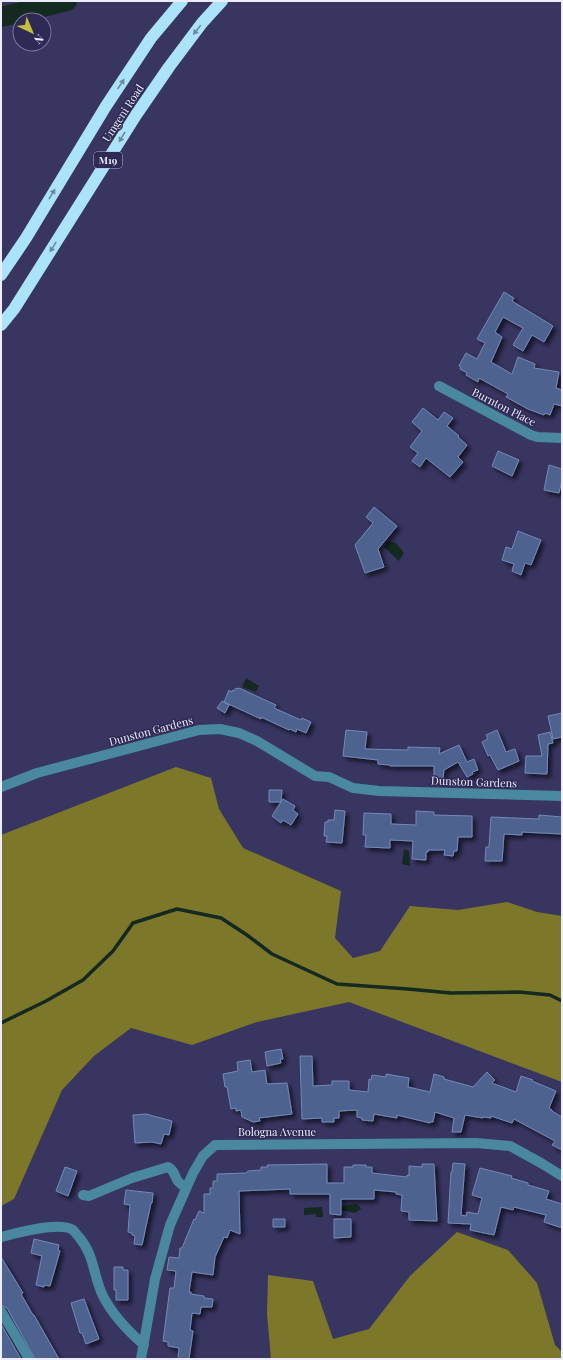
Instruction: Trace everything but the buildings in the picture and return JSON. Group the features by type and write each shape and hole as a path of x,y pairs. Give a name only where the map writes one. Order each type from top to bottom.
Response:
{"highway":[{"name":"Umgeni Road","path":"1,274 26,238 151,38 182,1"},
{"name":"Umgeni Road","path":"1,325 14,309 136,115 202,23 222,1"}],"street":[{"name":"Burnton Place","path":"438,386 531,435 537,437 562,438"},
{"name":"Dunston Gardens","path":"1,787 37,774 199,730 220,729 239,733 257,741 315,776 329,777 353,788 379,791 562,796"},
{"name":"Bologna Avenue","path":"141,1359 155,1279 170,1224 193,1173 203,1156 215,1145 476,1143 510,1146 562,1176"},
{"path":"83,1196 89,1196 132,1178 168,1167 171,1168 180,1184 186,1187"},
{"path":"1,1237 44,1227 61,1227 73,1230 83,1242 91,1256 103,1295 115,1317 144,1346"},
{"path":"1,1311 29,1359"}],"shaded area":[{"path":"388,541 396,543 404,553 399,561 384,547"},
{"path":"246,678 259,686 256,692 242,687"},
{"path":"176,767 211,778 219,809 243,848 341,891 335,938 353,958 380,951 410,906 458,910 507,902 537,912 562,916 562,1082 349,1002 257,1022 192,1045 131,1028 94,1056 62,1090 14,1199 1,1206 1,835"},
{"path":"404,849 409,851 410,866 402,864"},
{"path":"356,1204 361,1209 355,1213 341,1210 343,1206"},
{"path":"322,1207 323,1217 316,1217 316,1214 304,1215 304,1208"},
{"path":"457,1232 508,1250 537,1283 555,1345 562,1352 562,1359 271,1359 267,1314 268,1275 313,1281 333,1339 369,1329 410,1276"}],"waterway":[{"path":"1,17 67,1"},
{"path":"1,1023 46,1001 83,980 113,951 133,923 177,909 221,918 272,954 337,984 451,993 519,992 550,995 562,1001"}]}
